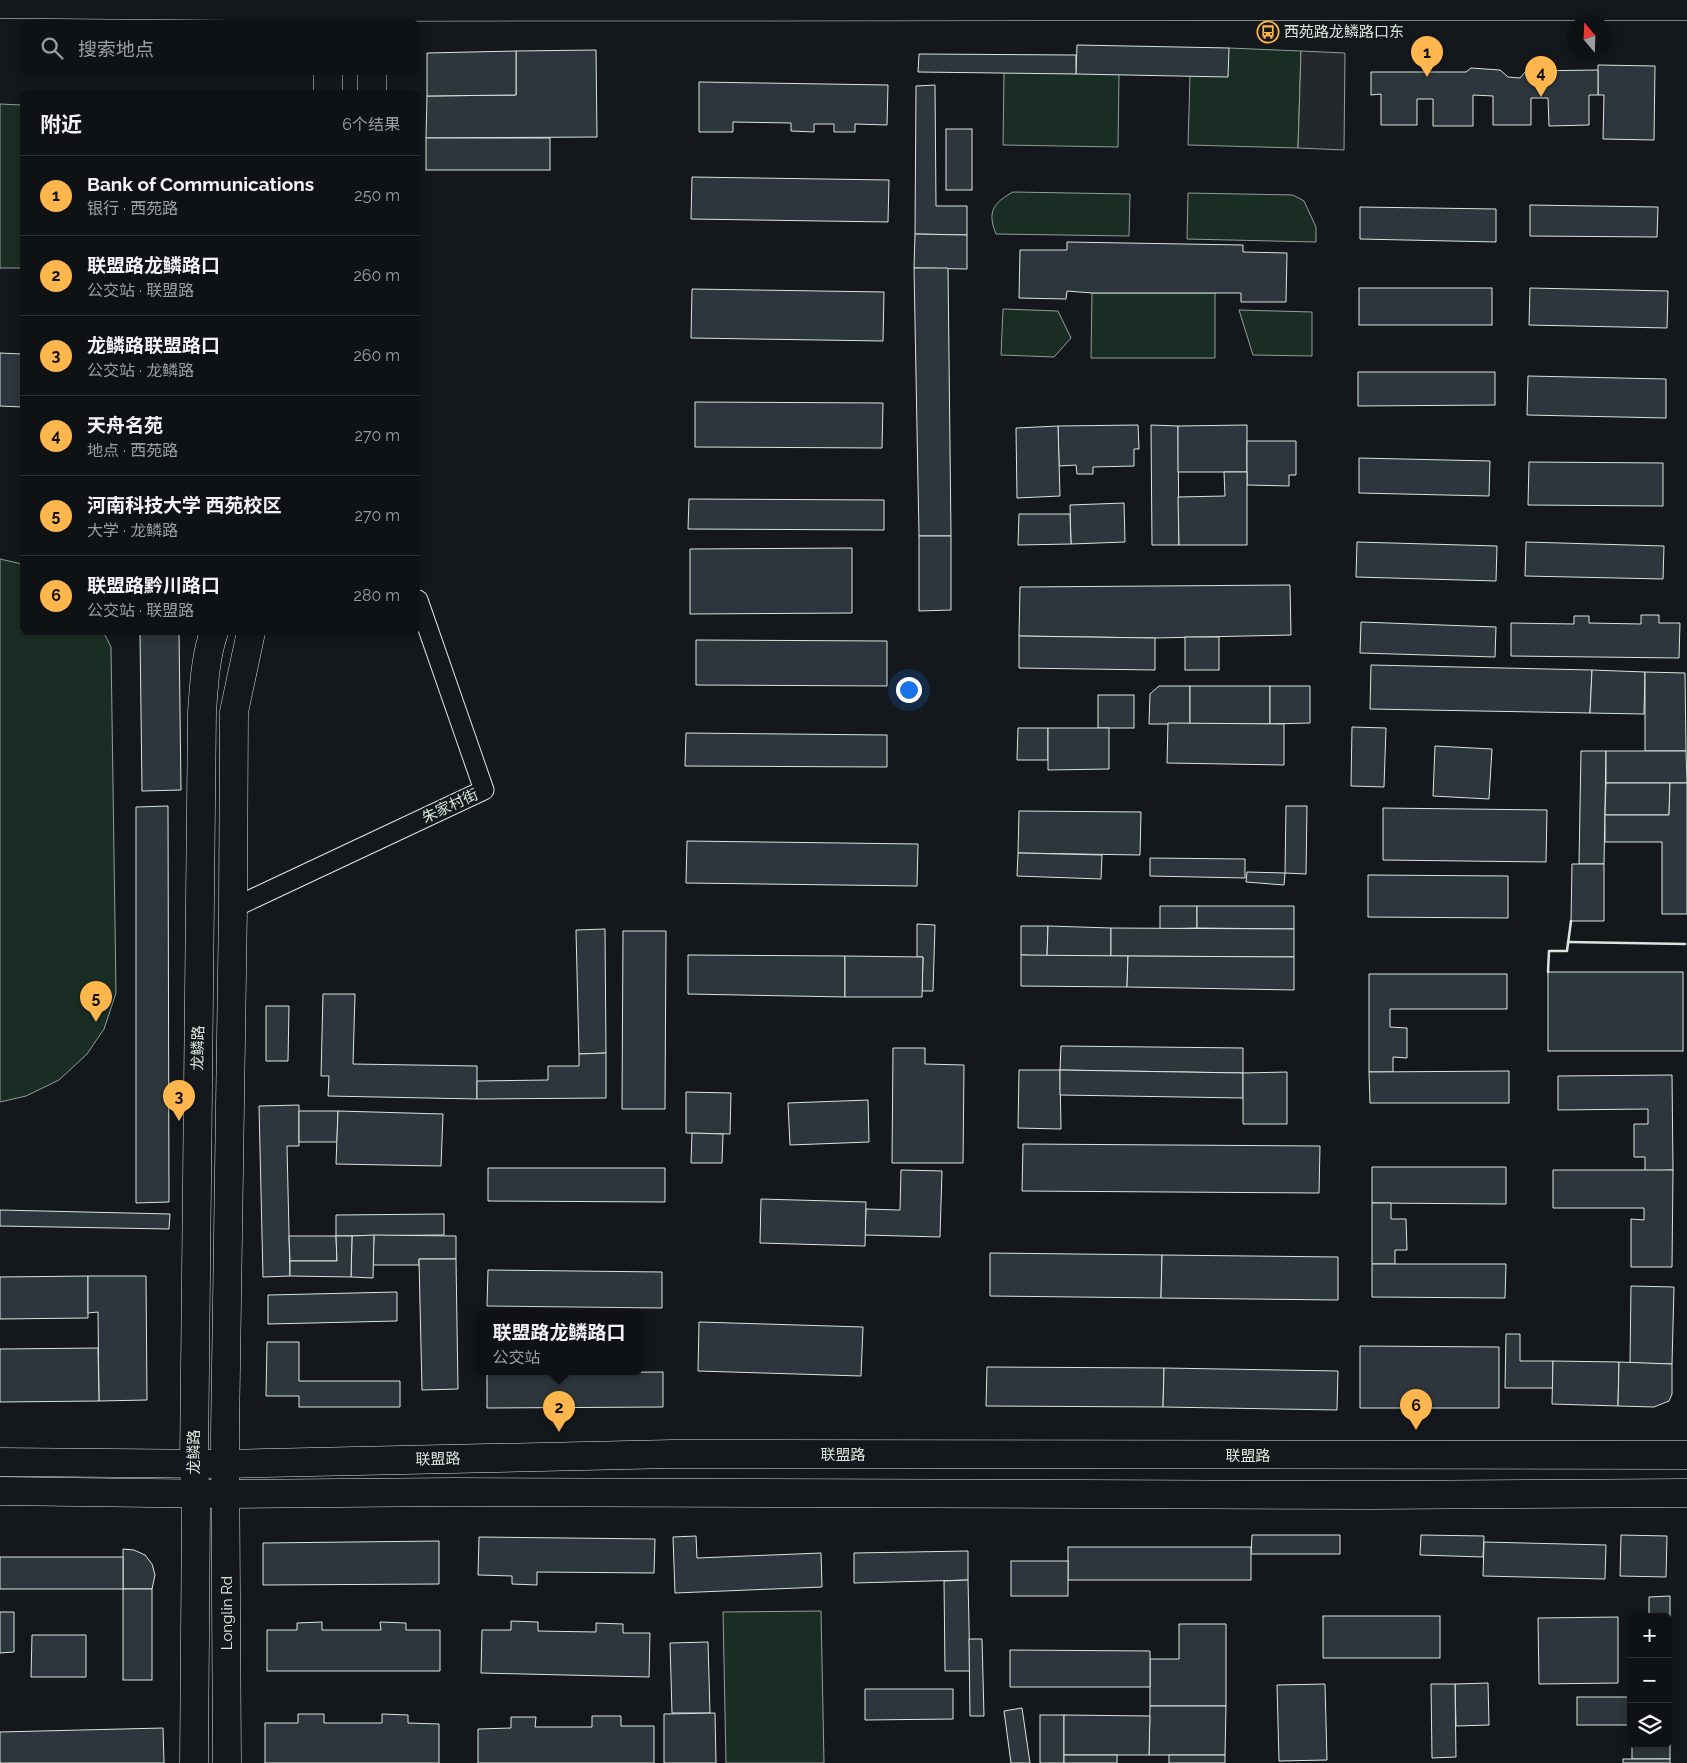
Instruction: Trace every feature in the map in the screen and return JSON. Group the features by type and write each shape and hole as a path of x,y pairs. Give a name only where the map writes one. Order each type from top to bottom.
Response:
{"main road":[{"path":"0,4 49,1 329,10 1687,6"},
{"path":"328,75 328,90"},
{"path":"372,75 372,90"},
{"name":"龙鳞路","path":"194,1494 202,712 205,679 213,635"},
{"name":"龙鳞路","path":"226,1464 234,712 250,635"},
{"name":"联盟路","path":"0,1462 226,1464 672,1454 1687,1455"},
{"name":"Longlin Rd","path":"226,1464 226,1763"},
{"path":"0,1490 194,1494 454,1492 1361,1495 1687,1493"},
{"path":"194,1494 196,1508 194,1763"}],"street":[{"name":"朱家村街","path":"233,908 484,790 420,606"}],"green space":[{"path":"1229,48 1301,51 1298,148 1188,145 1190,75"},
{"path":"1004,72 1119,74 1118,147 1003,145"},
{"path":"0,104 20,105 20,268 0,268"},
{"path":"1013,192 1130,194 1129,236 996,234 992,214 996,204"},
{"path":"1188,193 1293,195 1304,201 1316,227 1316,242 1187,239"},
{"path":"1092,293 1215,293 1215,358 1091,358"},
{"path":"1003,309 1058,311 1071,338 1054,357 1001,355"},
{"path":"1239,310 1312,312 1312,356 1253,355"},
{"path":"0,559 20,564 20,635 105,635 111,647 116,993 104,1029 87,1054 59,1080 26,1096 0,1102"},
{"path":"821,1611 824,1763 726,1763 723,1612"}],"shaded area":[{"path":"1301,51 1345,53 1344,150 1298,148"}],"building":[{"path":"1077,45 1229,48 1228,77 1076,74"},
{"path":"596,50 597,137 426,138 427,96 516,95 516,51"},
{"path":"516,51 516,95 427,96 427,53"},
{"path":"919,54 1076,55 1076,74 918,72"},
{"path":"1598,65 1655,66 1654,140 1603,139 1604,95 1598,95"},
{"path":"1471,68 1500,70 1508,77 1520,78 1526,71 1598,70 1598,95 1589,95 1589,125 1549,126 1548,98 1531,98 1531,125 1493,125 1493,96 1473,95 1473,126 1433,126 1433,99 1417,99 1417,125 1381,125 1381,94 1371,95 1371,72 1466,72"},
{"path":"699,82 888,85 887,125 855,124 855,132 834,132 834,124 814,124 814,132 791,131 791,123 733,122 733,132 699,132"},
{"path":"935,85 936,206 967,206 967,235 915,234 916,86"},
{"path":"946,129 972,129 972,190 946,190"},
{"path":"426,138 550,138 550,170 426,170"},
{"path":"692,177 889,180 888,222 691,219"},
{"path":"1530,205 1658,207 1657,237 1530,236"},
{"path":"1360,207 1496,209 1496,242 1360,239"},
{"path":"915,234 967,235 967,269 914,268"},
{"path":"1067,242 1243,245 1243,252 1287,253 1286,302 1241,302 1241,293 1092,293 1067,291 1066,299 1019,298 1020,250 1067,250"},
{"path":"914,268 948,268 951,536 919,536"},
{"path":"1359,288 1492,288 1492,325 1359,325"},
{"path":"1530,288 1668,291 1667,328 1529,325"},
{"path":"692,289 884,292 883,341 691,338"},
{"path":"0,353 20,354 20,407 0,406"},
{"path":"1358,372 1495,372 1495,405 1358,406"},
{"path":"1528,376 1666,379 1666,418 1527,415"},
{"path":"695,402 883,403 882,448 695,447"},
{"path":"1138,425 1139,449 1134,449 1134,466 1093,467 1093,474 1077,474 1076,465 1059,466 1058,426"},
{"path":"1151,425 1178,426 1179,545 1152,545"},
{"path":"1247,425 1247,472 1178,472 1178,426"},
{"path":"1058,426 1060,496 1017,498 1016,428"},
{"path":"1247,441 1296,441 1296,475 1289,475 1289,486 1247,485"},
{"path":"1359,458 1490,461 1489,496 1359,493"},
{"path":"1529,462 1663,463 1663,506 1528,505"},
{"path":"1224,472 1247,472 1247,545 1179,545 1178,497 1225,496"},
{"path":"689,499 884,500 884,530 688,529"},
{"path":"1124,503 1125,542 1071,544 1070,505"},
{"path":"1019,514 1070,514 1071,544 1018,545"},
{"path":"919,536 951,536 951,610 919,611"},
{"path":"1357,542 1497,546 1496,581 1356,577"},
{"path":"1526,542 1664,546 1663,579 1525,576"},
{"path":"852,548 852,613 690,614 690,549"},
{"path":"1290,585 1291,635 1155,638 1019,636 1020,587"},
{"path":"1641,615 1659,615 1659,623 1680,623 1679,658 1511,656 1511,623 1574,624 1574,616 1589,616 1589,623 1641,624"},
{"path":"1361,622 1496,627 1495,657 1360,653"},
{"path":"140,635 179,635 181,790 142,791"},
{"path":"1019,636 1155,638 1155,670 1019,668"},
{"path":"1185,637 1219,637 1219,670 1185,670"},
{"path":"696,640 887,641 887,686 696,685"},
{"path":"1371,665 1592,670 1590,713 1370,709"},
{"path":"1592,670 1645,672 1644,714 1590,713"},
{"path":"1645,672 1685,673 1686,751 1645,751"},
{"path":"1159,686 1190,686 1190,724 1149,724 1150,694"},
{"path":"1190,686 1270,686 1270,724 1190,724"},
{"path":"1270,686 1310,686 1310,723 1270,724"},
{"path":"1098,695 1134,695 1134,728 1098,728"},
{"path":"1168,723 1284,724 1284,765 1167,763"},
{"path":"1352,727 1386,728 1384,787 1351,786"},
{"path":"1018,728 1048,728 1048,760 1017,760"},
{"path":"1048,728 1109,728 1109,769 1048,770"},
{"path":"686,733 887,735 887,767 685,766"},
{"path":"1435,746 1492,749 1489,799 1433,796"},
{"path":"1581,751 1606,751 1604,864 1579,864"},
{"path":"1606,751 1686,751 1687,783 1606,783"},
{"path":"1606,783 1670,783 1669,815 1605,815"},
{"path":"1670,783 1687,783 1687,914 1662,914 1662,842 1605,842 1605,815 1669,815"},
{"path":"168,806 169,1202 136,1203 136,807"},
{"path":"1286,806 1307,806 1306,874 1285,873"},
{"path":"1383,808 1547,810 1546,862 1383,860"},
{"path":"1019,811 1141,812 1140,855 1018,853"},
{"path":"687,841 918,844 917,886 686,883"},
{"path":"1018,853 1102,855 1101,879 1017,876"},
{"path":"1150,858 1245,859 1245,878 1150,876"},
{"path":"1572,864 1604,864 1604,921 1571,921"},
{"path":"1247,872 1285,873 1284,885 1246,882"},
{"path":"1368,875 1508,876 1508,918 1368,917"},
{"path":"1160,906 1197,906 1197,928 1160,929"},
{"path":"1197,906 1294,906 1294,929 1197,928"},
{"path":"917,924 935,925 933,991 922,991 923,957 917,957"},
{"path":"1021,926 1048,926 1047,956 1021,955"},
{"path":"1048,926 1111,928 1111,956 1047,956"},
{"path":"1111,928 1294,929 1294,957 1111,956"},
{"path":"605,929 606,1053 579,1054 576,930"},
{"path":"623,931 666,931 665,1109 622,1109"},
{"path":"688,955 845,956 845,997 688,994"},
{"path":"1021,955 1128,956 1127,987 1021,986"},
{"path":"845,956 923,957 922,997 845,997"},
{"path":"1128,956 1294,957 1294,990 1127,987"},
{"path":"1548,972 1683,972 1683,1051 1548,1051"},
{"path":"1369,974 1507,974 1507,1009 1390,1009 1390,1027 1407,1028 1407,1058 1393,1057 1393,1072 1369,1072"},
{"path":"323,994 355,994 353,1064 477,1066 477,1099 328,1096 329,1076 321,1076"},
{"path":"266,1006 289,1006 288,1061 266,1061"},
{"path":"1061,1046 1243,1048 1243,1073 1060,1070"},
{"path":"893,1048 925,1048 925,1064 964,1065 963,1163 892,1163"},
{"path":"606,1053 606,1098 477,1099 477,1081 548,1080 548,1066 579,1066 579,1054"},
{"path":"1019,1070 1060,1070 1061,1129 1018,1128"},
{"path":"1060,1070 1243,1073 1243,1098 1060,1095"},
{"path":"1509,1071 1509,1103 1370,1103 1369,1072"},
{"path":"1287,1072 1287,1124 1243,1124 1243,1073"},
{"path":"1672,1075 1673,1170 1645,1171 1645,1157 1634,1157 1634,1124 1648,1124 1648,1109 1558,1110 1558,1076"},
{"path":"686,1092 731,1093 730,1134 686,1133"},
{"path":"868,1100 869,1142 790,1145 788,1103"},
{"path":"299,1105 299,1146 287,1146 290,1276 263,1277 259,1106"},
{"path":"299,1111 338,1111 337,1142 299,1142"},
{"path":"338,1111 443,1114 441,1166 336,1164"},
{"path":"692,1133 723,1134 722,1163 691,1163"},
{"path":"1023,1144 1320,1146 1319,1193 1022,1191"},
{"path":"1372,1167 1506,1167 1506,1204 1372,1203"},
{"path":"488,1168 665,1168 665,1202 488,1201"},
{"path":"901,1170 942,1171 940,1237 865,1235 866,1209 900,1210"},
{"path":"1553,1170 1673,1170 1672,1267 1631,1267 1631,1219 1644,1220 1644,1208 1553,1208"},
{"path":"761,1199 866,1202 865,1246 760,1243"},
{"path":"1372,1203 1391,1203 1391,1219 1406,1219 1407,1250 1395,1250 1395,1264 1372,1264"},
{"path":"0,1210 170,1214 169,1229 0,1226"},
{"path":"444,1214 444,1235 336,1236 336,1215"},
{"path":"374,1235 456,1236 456,1259 419,1259 419,1265 373,1265"},
{"path":"374,1235 373,1278 351,1277 352,1236"},
{"path":"289,1236 336,1236 337,1261 290,1261"},
{"path":"336,1236 352,1236 351,1277 290,1276 290,1261 337,1261"},
{"path":"990,1253 1162,1255 1161,1298 990,1296"},
{"path":"1162,1255 1338,1257 1338,1300 1161,1298"},
{"path":"419,1259 456,1259 458,1389 422,1390"},
{"path":"1372,1264 1506,1264 1505,1298 1372,1297"},
{"path":"488,1270 662,1272 662,1308 487,1306"},
{"path":"88,1276 88,1318 0,1319 0,1277"},
{"path":"88,1276 146,1276 147,1400 99,1401 98,1312 88,1313"},
{"path":"1631,1286 1674,1287 1672,1364 1630,1363"},
{"path":"397,1292 397,1321 268,1324 268,1295"},
{"path":"699,1322 863,1327 861,1376 698,1371"},
{"path":"1506,1334 1520,1334 1520,1361 1553,1361 1553,1388 1505,1388"},
{"path":"267,1342 299,1342 299,1381 400,1381 400,1407 299,1407 299,1396 266,1396"},
{"path":"1360,1346 1499,1347 1499,1408 1360,1408"},
{"path":"98,1348 99,1401 0,1402 0,1349"},
{"path":"1553,1361 1619,1362 1618,1406 1552,1404"},
{"path":"1619,1362 1672,1364 1672,1394 1669,1401 1654,1407 1618,1406"},
{"path":"987,1367 1164,1368 1163,1407 986,1406"},
{"path":"1164,1368 1338,1371 1337,1410 1163,1407"},
{"path":"643,1372 663,1372 663,1407 487,1408 487,1375 643,1375"},
{"path":"1252,1535 1340,1535 1340,1554 1251,1554"},
{"path":"1421,1535 1484,1536 1483,1557 1420,1555"},
{"path":"1621,1535 1667,1536 1666,1577 1620,1576"},
{"path":"696,1536 697,1558 821,1553 822,1587 675,1593 673,1537"},
{"path":"479,1537 655,1539 654,1573 537,1572 537,1585 512,1584 512,1576 478,1575"},
{"path":"439,1541 439,1584 263,1585 263,1543"},
{"path":"1484,1542 1606,1545 1605,1579 1483,1576"},
{"path":"1068,1547 1251,1547 1251,1580 1068,1580"},
{"path":"123,1549 134,1550 145,1555 152,1564 155,1575 152,1589 123,1589"},
{"path":"968,1551 968,1580 854,1583 854,1553"},
{"path":"0,1557 123,1557 123,1589 0,1589"},
{"path":"1011,1561 1068,1561 1068,1596 1011,1596"},
{"path":"968,1580 970,1671 945,1671 944,1581"},
{"path":"123,1589 152,1589 152,1680 123,1680"},
{"path":"1670,1596 1670,1613 1649,1613 1649,1597"},
{"path":"0,1612 14,1612 14,1652 0,1653"},
{"path":"1323,1616 1440,1616 1440,1658 1323,1658"},
{"path":"1618,1617 1618,1683 1539,1684 1538,1618"},
{"path":"511,1621 538,1622 538,1631 596,1632 596,1623 623,1624 623,1633 650,1633 649,1677 481,1673 482,1630 511,1630"},
{"path":"322,1622 322,1630 381,1630 380,1622 406,1623 406,1630 440,1630 440,1671 267,1671 267,1630 297,1630 297,1623"},
{"path":"1179,1624 1226,1624 1226,1706 1150,1706 1150,1659 1179,1659"},
{"path":"32,1635 86,1635 86,1677 31,1677"},
{"path":"969,1639 982,1639 984,1716 970,1716"},
{"path":"708,1642 710,1713 672,1713 670,1643"},
{"path":"1010,1650 1150,1651 1150,1687 1010,1687"},
{"path":"1488,1683 1489,1725 1456,1726 1455,1684"},
{"path":"1325,1684 1327,1760 1279,1761 1277,1685"},
{"path":"1431,1684 1455,1684 1456,1757 1432,1758"},
{"path":"865,1689 953,1689 953,1719 865,1720"},
{"path":"1577,1697 1627,1697 1627,1725 1577,1725"},
{"path":"1150,1706 1226,1706 1225,1755 1149,1755"},
{"path":"1022,1708 1030,1763 1011,1763 1004,1711"},
{"path":"715,1713 716,1763 664,1763 664,1714"},
{"path":"298,1714 324,1714 324,1723 382,1723 382,1714 408,1715 408,1723 439,1724 439,1763 265,1763 265,1723 298,1723"},
{"path":"1040,1715 1064,1715 1064,1763 1040,1763"},
{"path":"1064,1715 1150,1716 1149,1755 1064,1755"},
{"path":"592,1716 621,1716 621,1726 654,1726 654,1763 478,1763 478,1729 511,1728 511,1717 536,1717 535,1727 592,1727"},
{"path":"163,1728 164,1763 0,1763 0,1732"},
{"path":"1632,1748 1670,1748 1670,1759 1632,1759"},
{"path":"1064,1755 1117,1755 1117,1763 1064,1763"},
{"path":"1169,1755 1225,1755 1225,1763 1169,1763"},
{"path":"1623,1759 1670,1759 1670,1763 1623,1763"}],"wall":[{"path":"1548,972 1549,951 1567,951 1571,921"},
{"path":"1568,942 1685,944"}],"place":[{"name":"西苑路龙鳞路口东","path":"1268,32"},
{"name":"Bank of Communications","path":"1427,77"},
{"name":"天舟名苑","path":"1541,97"},
{"name":"河南科技大学 西苑校区","path":"96,1022"},
{"name":"龙鳞路联盟路口","path":"179,1121"},
{"name":"联盟路黔川路口","path":"1416,1430"},
{"name":"联盟路龙鳞路口","path":"559,1432"}]}
